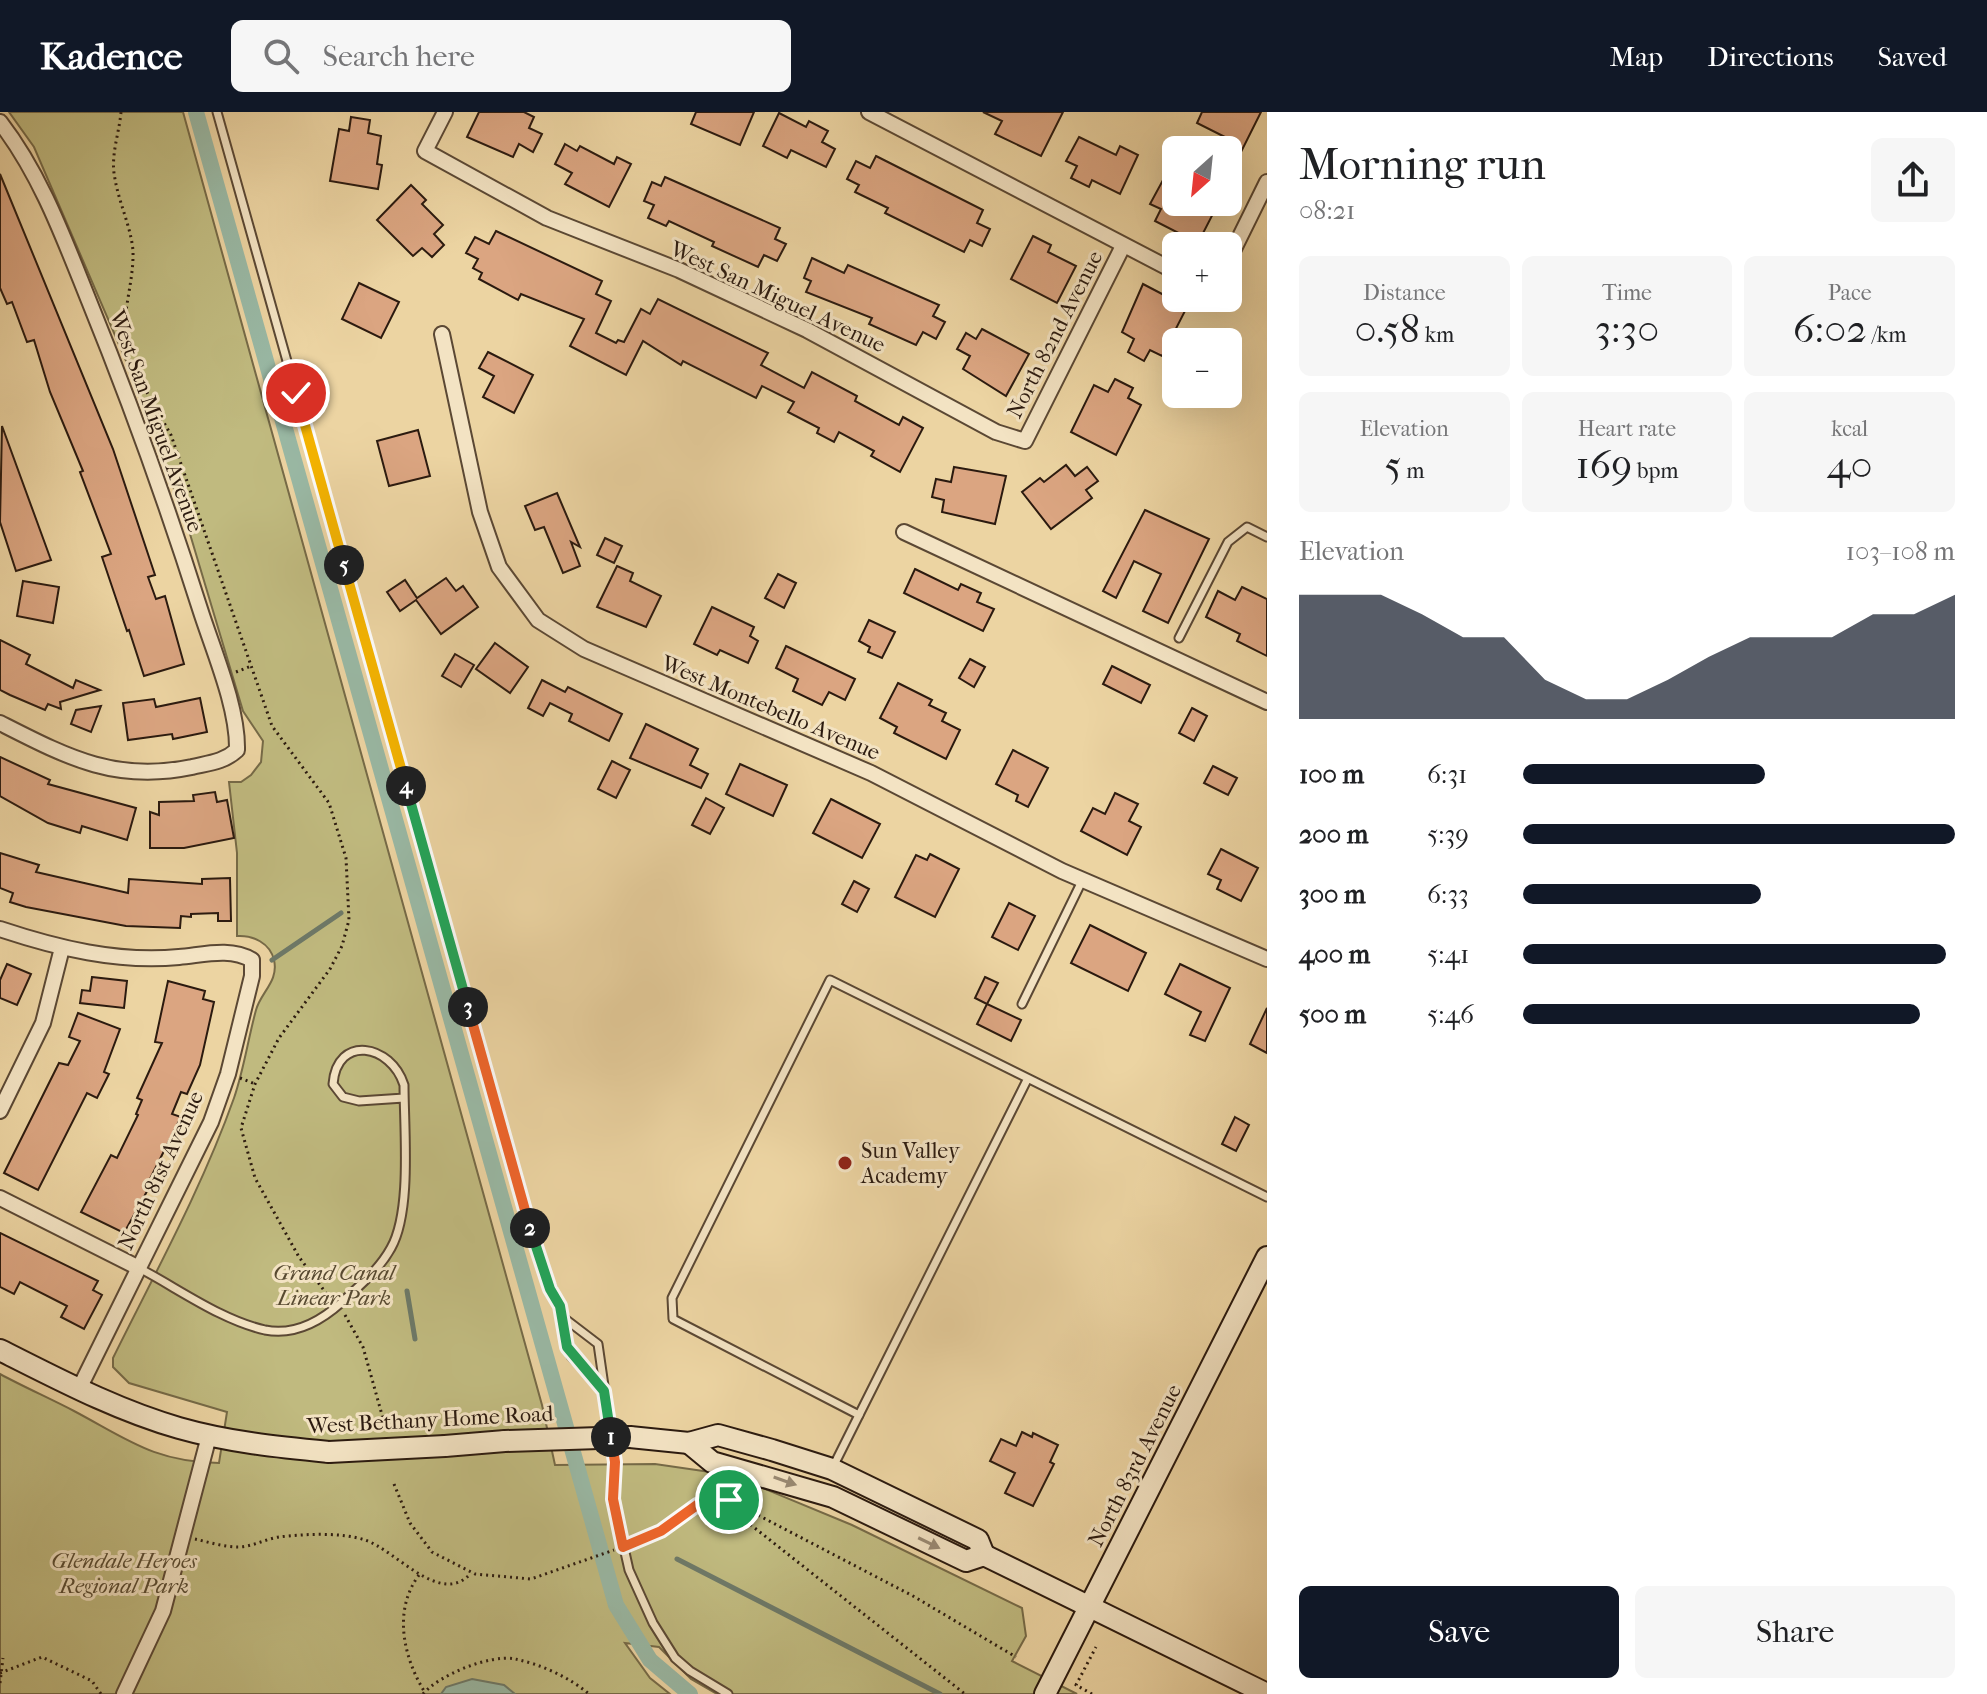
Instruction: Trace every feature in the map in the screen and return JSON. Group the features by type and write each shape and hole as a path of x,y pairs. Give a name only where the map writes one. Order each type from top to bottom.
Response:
{"main road":[{"name":"North 83rd Avenue","path":"1046,1692 1267,1257"},
{"name":"West Bethany Home Road","path":"0,1350 79,1389 145,1416 209,1436 329,1452 630,1437 689,1443 718,1435 832,1469 978,1540 984,1555 1267,1694"},
{"name":"West Bethany Home Road","path":"689,1443 712,1462 833,1497 966,1561 984,1555"}],"street":[{"name":"West San Miguel Avenue","path":"445,112 425,151 547,218 679,270 807,330 996,432 1025,441"},
{"path":"869,112 1162,265"},
{"name":"West San Miguel Avenue","path":"0,122 23,151 116,368 173,524 222,678 237,750 227,759 171,771 121,772 68,758 0,723"},
{"path":"1242,234 1266,187"},
{"name":"North 82nd Avenue","path":"1025,441 1123,246"},
{"name":"West Montebello Avenue","path":"442,334 485,526 499,567 538,620 584,649 871,773 1083,879 1267,959"},
{"path":"904,532 1267,702"},
{"path":"0,929 62,948 43,1023 0,1111"},
{"name":"North 81st Avenue","path":"62,948 158,959 238,952 252,960 252,976 215,1110 79,1389"},
{"path":"0,1198 139,1268"},
{"path":"124,1694 163,1611 209,1436"}],"lane":[{"path":"217,112 539,1258 564,1318 571,1356 604,1391"},
{"path":"1179,638 1228,542 1247,527 1267,537"},
{"path":"1022,1004 1083,879"},
{"path":"859,1415 673,1319 672,1298 830,980 1267,1197"},
{"path":"139,1268 226,1315 259,1328 285,1331 320,1319 377,1270 392,1247 403,1217 404,1098 399,1068 390,1059 368,1050 350,1053 334,1070 333,1084 343,1097 359,1101 404,1098"},
{"path":"832,1469 1027,1080"},
{"path":"564,1318 598,1344 615,1462 613,1499 621,1548 640,1600 675,1658 728,1694"}],"path":[{"path":"345,1315 363,1347 384,1422"},
{"path":"394,1484 410,1523 432,1552 471,1573 502,1579 531,1579 621,1548 661,1531 697,1505 718,1499 729,1500 913,1596 1016,1657"},
{"path":"718,1499 965,1694"},
{"path":"184,1536 238,1547 279,1537 339,1535 383,1546 419,1575 448,1585 465,1580 471,1573"},
{"path":"419,1575 407,1598 404,1636 414,1673 424,1693 460,1668 513,1658 558,1674 589,1694"},
{"path":"1092,1694 1076,1685 1096,1647"},
{"path":"1,1672 42,1657 92,1681 101,1694"},
{"path":"0,1683 3,1658"}],"green space":[{"name":"Grand Canal Linear Park","path":"9,112 183,112 542,1405 555,1465 655,1464 710,1472 748,1482 852,1525 1022,1608 1026,1636 1012,1661 1077,1694 717,1694 691,1679 659,1647 625,1643 650,1678 670,1694 0,1694 0,1374 142,1447 176,1458 219,1463 227,1412 129,1383 113,1367 113,1358 208,1165 237,1087 258,1004 272,980 275,967 272,954 265,945 249,937 237,936 237,853 229,782 241,782 251,775 261,762 263,741 243,711 187,524 127,363 34,147"}],"shaded area":[{"path":"472,1679 504,1685 515,1694 441,1694 446,1687"}],"building":[{"path":"479,112 524,112 534,117 529,128 542,134 533,152 519,144 513,157 467,137"},
{"path":"696,112 754,112 740,145 691,124"},
{"path":"983,112 1063,112 1041,156 995,134 1002,121"},
{"path":"1202,112 1261,112 1242,150 1242,136 1223,136 1197,123"},
{"path":"779,113 806,127 809,121 828,131 822,142 835,149 826,167 791,150 787,158 763,146"},
{"path":"351,117 370,120 368,133 381,136 377,164 382,165 378,189 330,181 339,129 349,131"},
{"path":"1079,137 1116,155 1120,146 1138,155 1120,194 1092,180 1089,187 1071,178 1077,166 1066,161"},
{"path":"565,144 577,151 580,146 614,164 617,157 631,164 609,207 565,184 572,173 555,164"},
{"path":"876,156 983,210 977,223 990,229 982,246 970,240 964,252 885,213 888,208 855,192 859,185 847,179 856,161 870,168"},
{"path":"0,174 113,449 155,575 148,577 156,599 165,596 184,664 144,676 127,631 102,557 111,554 80,472 83,471 50,392 34,340 27,342 12,302 7,304 0,288"},
{"path":"665,177 780,228 775,239 786,244 777,261 764,255 758,267 712,246 714,242 669,221 666,226 648,218 654,205 644,201 652,182 661,186"},
{"path":"1162,182 1162,216 1212,216 1204,232 1176,232 1155,221 1161,209 1150,204"},
{"path":"411,185 426,200 422,204 443,225 434,234 444,245 432,257 422,248 413,256 377,220"},
{"path":"496,231 602,281 596,294 611,301 596,333 616,343 618,340 624,342 641,309 650,314 658,299 768,353 761,365 804,388 812,372 857,396 855,401 899,425 903,417 923,428 900,472 871,456 874,451 839,432 834,442 817,433 819,428 788,412 794,402 762,386 756,398 683,361 681,365 643,341 626,375 570,346 584,319 521,294 518,300 479,279 482,273 473,268 478,259 466,253 475,237 489,244"},
{"path":"1033,236 1051,245 1048,252 1076,266 1057,303 1011,279"},
{"path":"812,258 844,273 848,265 939,305 933,316 945,322 936,339 923,332 916,345 869,324 872,318 806,292 811,281 804,278"},
{"path":"359,283 399,302 381,338 342,319"},
{"path":"1143,284 1162,294 1162,312 1184,312 1176,328 1162,328 1162,356 1150,350 1144,361 1128,352 1134,339 1122,332"},
{"path":"982,329 1029,354 1006,396 963,369 970,356 957,349 966,333 976,339"},
{"path":"488,352 533,375 514,413 483,397 494,376 479,368"},
{"path":"1115,379 1133,388 1128,398 1141,405 1116,455 1071,432 1094,385 1108,392"},
{"path":"2,426 51,560 16,571 0,522"},
{"path":"418,430 430,476 389,486 377,441"},
{"path":"1066,465 1075,476 1087,467 1098,481 1086,490 1092,498 1051,529 1022,492 1040,478 1044,482"},
{"path":"954,467 1006,476 995,524 942,512 944,500 932,497 936,479 951,482"},
{"path":"557,493 580,547 571,542 580,566 563,573 544,527 535,530 525,506"},
{"path":"1145,510 1209,539 1168,623 1143,611 1161,574 1134,561 1116,598 1103,591"},
{"path":"605,538 622,546 614,563 597,555"},
{"path":"617,566 633,573 630,581 661,596 646,627 597,607"},
{"path":"915,569 958,590 961,584 981,593 977,602 994,609 983,631 904,593"},
{"path":"778,574 796,583 784,608 765,598"},
{"path":"446,578 456,591 463,586 478,607 441,634 416,600 400,611 387,592 405,580 417,598"},
{"path":"23,581 59,587 53,623 17,616"},
{"path":"1242,587 1267,599 1267,656 1237,641 1240,634 1206,617 1218,591 1235,600"},
{"path":"712,607 754,627 750,636 758,641 748,663 720,650 717,655 694,644"},
{"path":"869,620 895,632 882,658 868,652 870,647 859,641"},
{"path":"0,640 30,655 26,664 73,688 76,680 100,690 60,702 61,709 48,704 45,710 0,690"},
{"path":"495,643 528,667 510,693 476,669"},
{"path":"786,646 855,679 845,700 829,692 822,705 793,691 798,679 776,668"},
{"path":"455,654 474,665 461,687 442,676"},
{"path":"970,659 985,667 974,687 959,678"},
{"path":"1112,666 1150,685 1141,703 1103,684"},
{"path":"542,680 565,692 568,687 622,714 609,741 569,721 572,714 550,703 543,716 528,708"},
{"path":"898,683 932,700 929,705 946,713 942,721 960,730 946,759 894,733 897,727 880,718"},
{"path":"200,698 207,732 173,739 172,734 128,740 123,703 154,699 156,707"},
{"path":"101,706 91,732 71,724 76,710"},
{"path":"1192,708 1207,716 1194,741 1179,733"},
{"path":"646,724 698,749 690,765 708,774 701,788 630,758"},
{"path":"1013,750 1048,768 1028,807 1016,801 1018,795 996,784"},
{"path":"0,757 50,780 48,784 136,808 127,840 82,826 80,833 48,823 0,796"},
{"path":"612,761 630,770 616,798 598,789"},
{"path":"740,764 787,785 773,816 726,794"},
{"path":"1213,766 1237,778 1228,795 1204,783"},
{"path":"215,792 217,802 227,800 234,838 184,848 150,848 150,812 159,815 159,802 194,801 193,795"},
{"path":"1115,793 1138,804 1129,821 1141,827 1127,855 1081,831 1093,808 1105,814"},
{"path":"706,798 724,808 710,834 692,825"},
{"path":"831,799 880,824 862,858 813,833"},
{"path":"1221,849 1258,868 1241,901 1217,889 1221,880 1208,874"},
{"path":"0,853 39,865 36,872 128,893 129,879 202,884 202,879 230,878 231,921 218,921 218,913 191,914 191,917 181,916 180,928 126,926 26,907 10,902 13,893 0,888"},
{"path":"930,854 959,869 935,917 895,897 916,855 927,860"},
{"path":"854,881 869,889 857,912 842,904"},
{"path":"1009,903 1035,916 1018,950 992,937"},
{"path":"1090,925 1146,953 1128,991 1071,963"},
{"path":"7,964 31,974 17,1005 0,998 0,980"},
{"path":"1180,964 1230,988 1205,1041 1190,1035 1201,1012 1165,994"},
{"path":"92,977 127,981 124,1008 80,1003 82,990 90,991"},
{"path":"985,977 998,983 987,1004 975,998"},
{"path":"168,981 205,991 203,999 214,1002 200,1065 187,1094 181,1092 172,1114 181,1117 148,1183 151,1184 124,1233 81,1212 111,1155 117,1158 138,1115 142,1100 137,1098 162,1043 155,1042"},
{"path":"987,1004 1021,1020 1011,1041 977,1024"},
{"path":"1267,1008 1267,1053 1250,1044"},
{"path":"78,1013 120,1029 104,1072 109,1074 97,1098 87,1093 38,1190 4,1173 59,1063 68,1065 80,1041 69,1037"},
{"path":"1235,1117 1249,1125 1236,1151 1222,1144"},
{"path":"0,1233 98,1281 93,1290 102,1295 84,1329 61,1317 67,1306 20,1282 14,1294 0,1287"},
{"path":"1022,1432 1032,1437 1033,1433 1058,1445 1050,1462 1054,1464 1033,1506 1005,1493 1015,1473 990,1461 1001,1439 1016,1446"}],"waterway":[{"path":"196,112 616,1605 650,1660 690,1694"},
{"path":"272,960 341,913"},
{"path":"407,1291 415,1339"},
{"path":"677,1559 940,1694"}],"place":[{"name":"Sun Valley Academy","path":"845,1163"}],"route":[{"path":"296,393 539,1258 564,1318 571,1356 604,1391 615,1462 613,1499 623,1547 661,1531 697,1505 718,1499 729,1500"}],"park label":[{"name":"Glendale Heroes Regional Park","path":"124,1572"}]}
